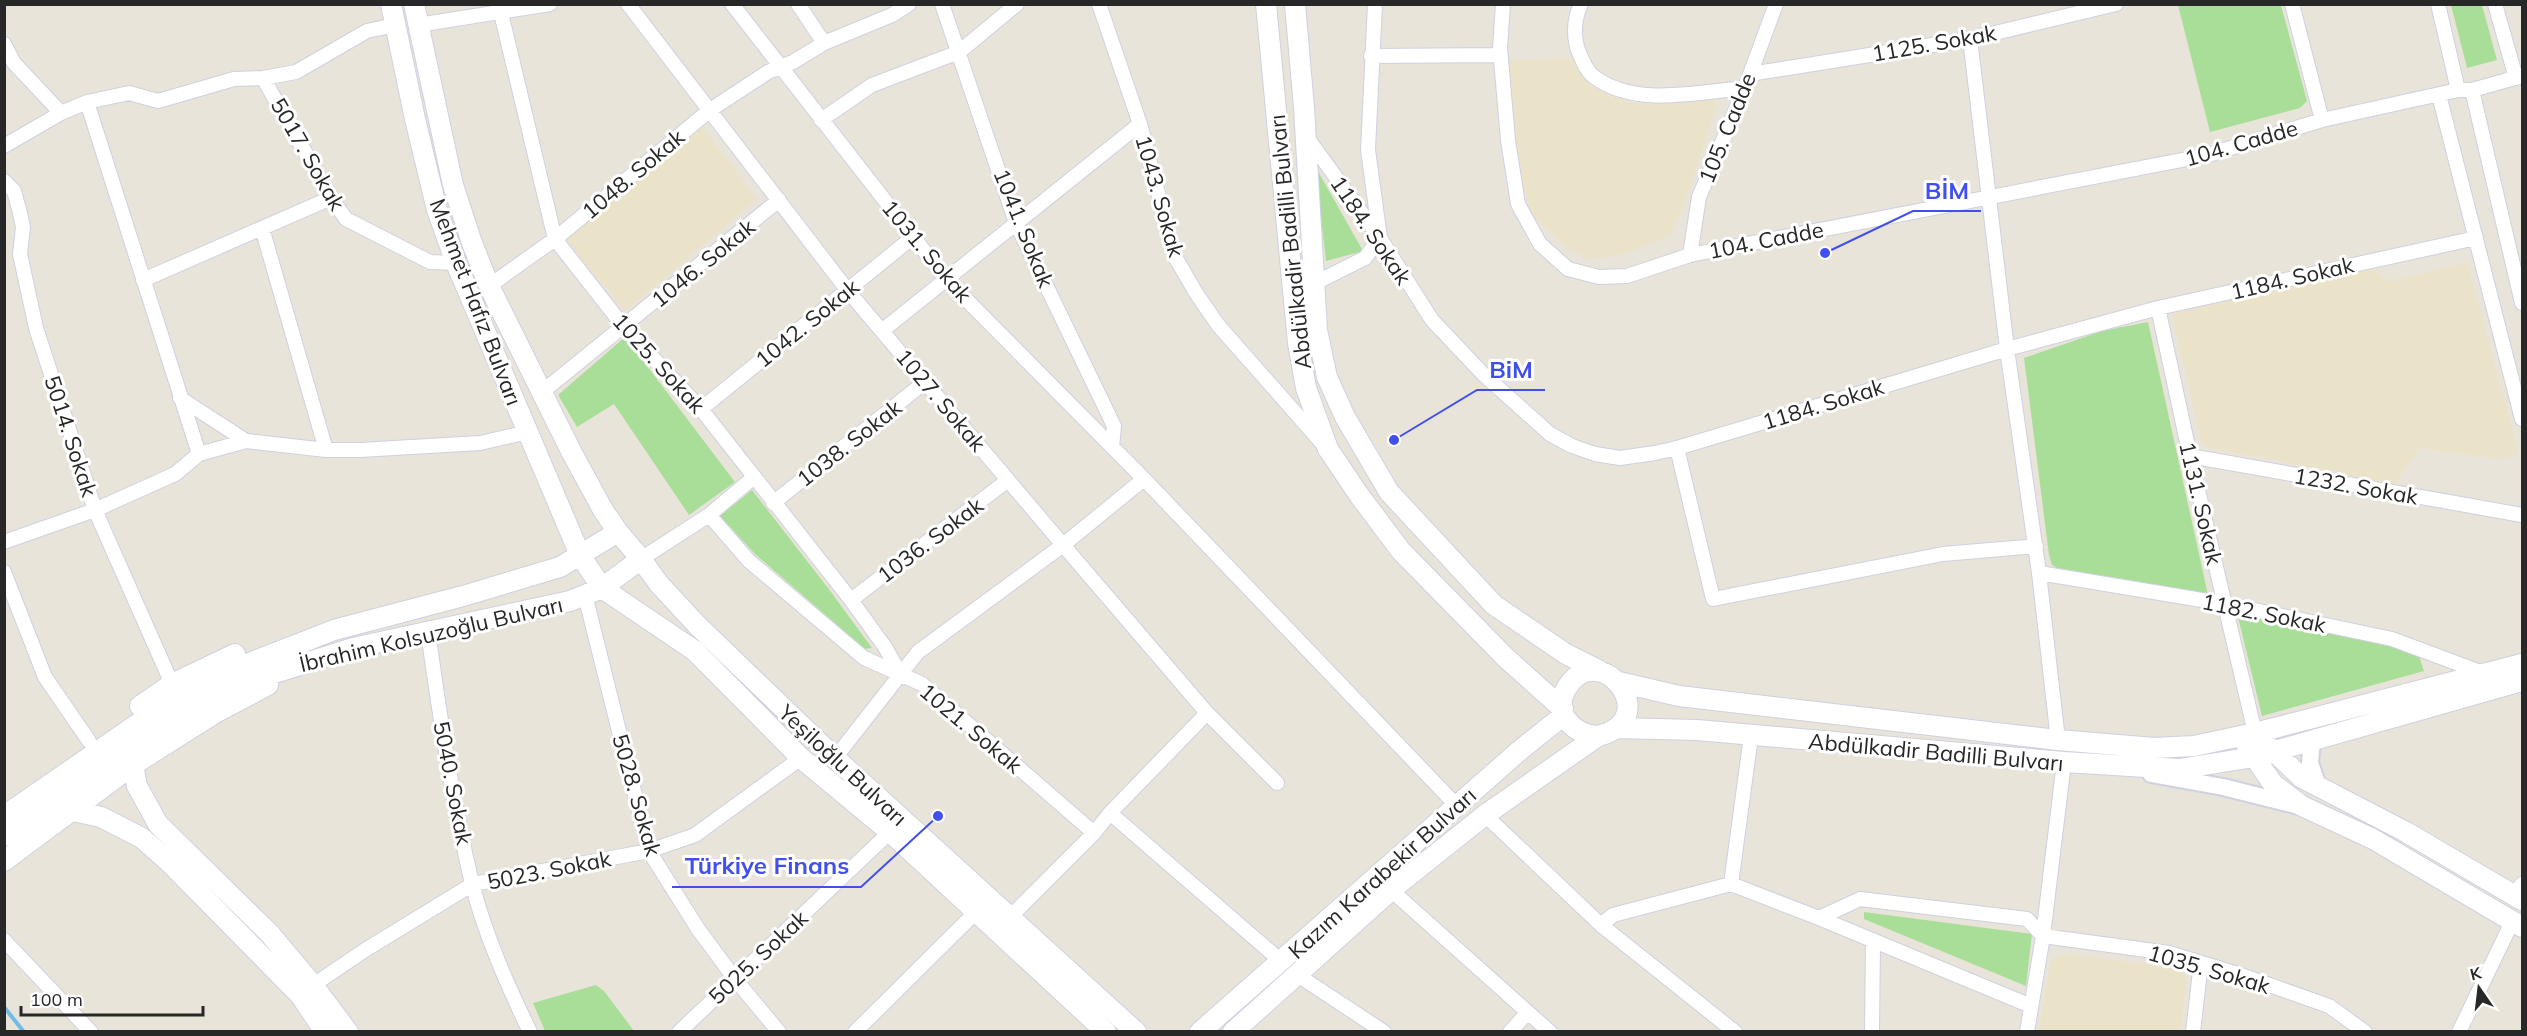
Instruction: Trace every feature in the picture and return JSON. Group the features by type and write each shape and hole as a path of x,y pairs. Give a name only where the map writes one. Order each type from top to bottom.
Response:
{"main road":[{"name":"Mehmet Hafız Bulvarı","path":"391,4 437,210 456,263 580,555"},
{"name":"Mehmet Hafız Bulvarı","path":"414,4 453,185 489,286 577,463 618,532"},
{"name":"Abdülkadir Badilli Bulvarı","path":"1266,4 1298,343 1306,388 1328,449 1401,551 1506,658 1564,712"},
{"name":"Abdülkadir Badilli Bulvarı","path":"1295,4 1317,330 1327,377 1345,417 1389,492 1494,605 1566,654 1600,671"},
{"name":"İbrahim Kolsuzoğlu Bulvarı","path":"4,836 165,705 229,671 334,630 464,596 560,567 618,532"},
{"name":"Yeşiloğlu Bulvarı","path":"618,532 659,584 697,625 835,758 1136,1032"},
{"name":"Yeşiloğlu Bulvarı","path":"580,555 593,591 695,651 801,758 890,832 1106,1032"},
{"name":"İbrahim Kolsuzoğlu Bulvarı","path":"4,816 225,692 289,668 353,648 570,601 593,591 641,559"},
{"path":"4,804 89,741 172,684 239,652 334,630"},
{"name":"Abdülkadir Badilli Bulvarı","path":"1619,681 1679,696 2058,740 2174,748 2248,735 2523,664"},
{"path":"4,861 133,765 214,713 277,680 289,668"},
{"path":"1600,671 1619,681 1628,700 1623,720 1617,728 1598,736 1578,732 1570,725 1564,712 1564,693 1570,683 1578,676 1600,671"},
{"name":"Abdülkadir Badilli Bulvarı","path":"1617,728 1697,730 2097,765 2179,769 2263,754 2523,681"},
{"name":"Kazım Karabekir Bulvarı","path":"1233,1032 1289,968 1456,806 1564,712"},
{"path":"2248,735 2263,754 2273,784 2304,807 2373,839 2518,924"},
{"name":"Kazım Karabekir Bulvarı","path":"1200,1032 1391,890 1485,814 1598,736"},
{"path":"2263,754 2302,778 2520,893"},
{"path":"133,765 137,786 158,824 270,934 306,990 320,1029"},
{"path":"73,811 101,817 142,838 348,1032"}],"street":[{"path":"418,25 550,4"},
{"name":"1027. Sokak","path":"628,4 848,291 1207,713 1277,783"},
{"name":"1031. Sokak","path":"732,4 946,279 1144,479 1456,806"},
{"path":"798,4 824,43"},
{"name":"1048. Sokak","path":"489,286 555,239 710,110 768,72 793,62 824,43 892,15 909,4"},
{"name":"1041. Sokak","path":"942,4 1017,224 1114,426 1112,447"},
{"path":"821,120 872,85 959,51 1017,4"},
{"name":"1043. Sokak","path":"1099,4 1140,124 1174,255 1190,284 1218,325 1328,449"},
{"path":"1313,284 1365,258 1380,238 1368,150 1375,4"},
{"name":"104. Cadde","path":"1503,4 1500,55 1508,140 1518,204 1540,244 1568,269 1599,277 1627,276 1690,255 2208,155 2322,120 2519,77"},
{"path":"1581,4 1576,14 1575,45 1591,75 1619,92 1659,95 1744,88"},
{"name":"105. Cadde","path":"1690,255 1699,197 1776,4"},
{"path":"2052,4 2055,19"},
{"name":"1125. Sokak","path":"1750,74 1970,39 2116,4"},
{"path":"2292,4 2322,120"},
{"path":"2438,4 2465,90 2523,303"},
{"path":"2496,4 2519,77"},
{"name":"1025. Sokak","path":"501,13 555,239 624,327 701,409 851,600 885,647 900,674"},
{"path":"4,147 61,113 87,102 129,93 158,100 234,79 263,78 296,72 368,31 395,25"},
{"path":"1970,39 2007,349 2036,546 2058,740"},
{"path":"4,44 14,63 61,113"},
{"path":"1371,56 1500,55"},
{"name":"5017. Sokak","path":"263,78 346,219 430,262 456,263"},
{"path":"2439,95 2476,238 2516,372 2523,419"},
{"path":"87,102 199,454"},
{"path":"883,330 1140,124"},
{"name":"1184. Sokak","path":"1305,134 1380,238 1432,320 1484,374 1550,434 1572,446 1595,454 1620,458 1677,448 2007,349 2158,308 2476,238"},
{"name":"5014. Sokak","path":"4,181 14,191 21,213 23,227 20,255 36,328 95,510 172,684"},
{"path":"143,280 332,198"},
{"name":"1046. Sokak","path":"542,392 779,200"},
{"path":"262,228 326,450"},
{"name":"1042. Sokak","path":"701,409 913,237"},
{"name":"1131. Sokak","path":"2158,308 2190,456 2226,604 2248,735"},
{"name":"1038. Sokak","path":"773,503 925,382"},
{"path":"180,398 246,441"},
{"path":"4,542 95,510 175,474 199,454 246,441 326,450 480,443 528,432"},
{"path":"1677,448 1713,599 1943,554 2036,546"},
{"name":"1232. Sokak","path":"2190,456 2523,515"},
{"path":"641,559 709,515 754,477"},
{"path":"835,758 918,652 1063,545 1144,479"},
{"name":"1036. Sokak","path":"851,600 1008,480"},
{"name":"1021. Sokak","path":"709,515 749,561 864,658 922,684 1094,833"},
{"path":"4,572 45,676 89,741"},
{"name":"1182. Sokak","path":"2039,573 2226,604 2392,639 2483,673"},
{"name":"5028. Sokak","path":"593,591 649,851 698,929 735,979 779,1032"},
{"name":"5040. Sokak","path":"428,632 444,743 473,884 502,972 530,1032"},
{"path":"1009,918 1094,833 1110,813 1207,713"},
{"path":"1731,884 1751,736"},
{"path":"2312,739 2310,763 2318,786"},
{"name":"5023. Sokak","path":"306,990 473,884 649,851 695,835 801,758"},
{"path":"2027,1032 2043,936 2064,762"},
{"path":"2097,765 2223,787 2304,807"},
{"path":"1110,813 1289,968 1384,1032"},
{"path":"1485,814 1601,925 1735,1032"},
{"name":"5025. Sokak","path":"679,1032 890,832"},
{"path":"1601,925 1613,915 1731,884 2031,1006"},
{"path":"1391,890 1550,1032"},
{"path":"1819,918 1860,899 2027,919 2043,936"},
{"path":"859,1030 977,912"},
{"path":"2459,1032 2518,924"},
{"name":"1035. Sokak","path":"2043,936 2169,952 2329,1006 2365,1032"},
{"path":"4,940 91,1032"},
{"path":"1872,1032 1873,940"},
{"path":"2193,1032 2201,963"},
{"path":"1510,1032 1527,1013"}],"shaded area":[{"path":"1573,58 1590,84 1607,95 1631,103 1661,103 1713,97 1718,102 1683,208 1670,235 1636,250 1611,257 1589,259 1568,249 1533,216 1523,189 1517,155 1508,60"},
{"path":"701,125 757,199 625,311 566,240"},
{"path":"2467,262 2519,455 2500,459 2420,448 2395,484 2207,447 2201,441 2172,314 2371,267 2389,282"},
{"path":"2064,954 2181,968 2187,979 2180,1031 2039,1031 2051,960"}],"green space":[{"path":"2178,5 2281,5 2307,101 2300,108 2210,132"},
{"path":"2451,5 2482,5 2497,60 2467,68"},
{"path":"1315,166 1363,251 1326,261"},
{"path":"2148,322 2208,595 2059,569 2052,565 2049,555 2024,358 2102,331"},
{"path":"625,337 735,482 689,515 614,404 577,427 558,395"},
{"path":"752,490 872,648 865,649 755,554 720,516"},
{"path":"2252,606 2417,650 2424,671 2262,716 2238,617"},
{"path":"1864,912 2032,934 2026,986 1864,919"},
{"path":"596,985 604,991 634,1031 545,1031 533,1003"}],"waterway":[{"path":"4,1007 24,1032"}],"place":[{"name":"BİM","path":"1825,253"},
{"name":"BiM","path":"1394,440"},
{"name":"Türkiye Finans","path":"938,816"}]}
